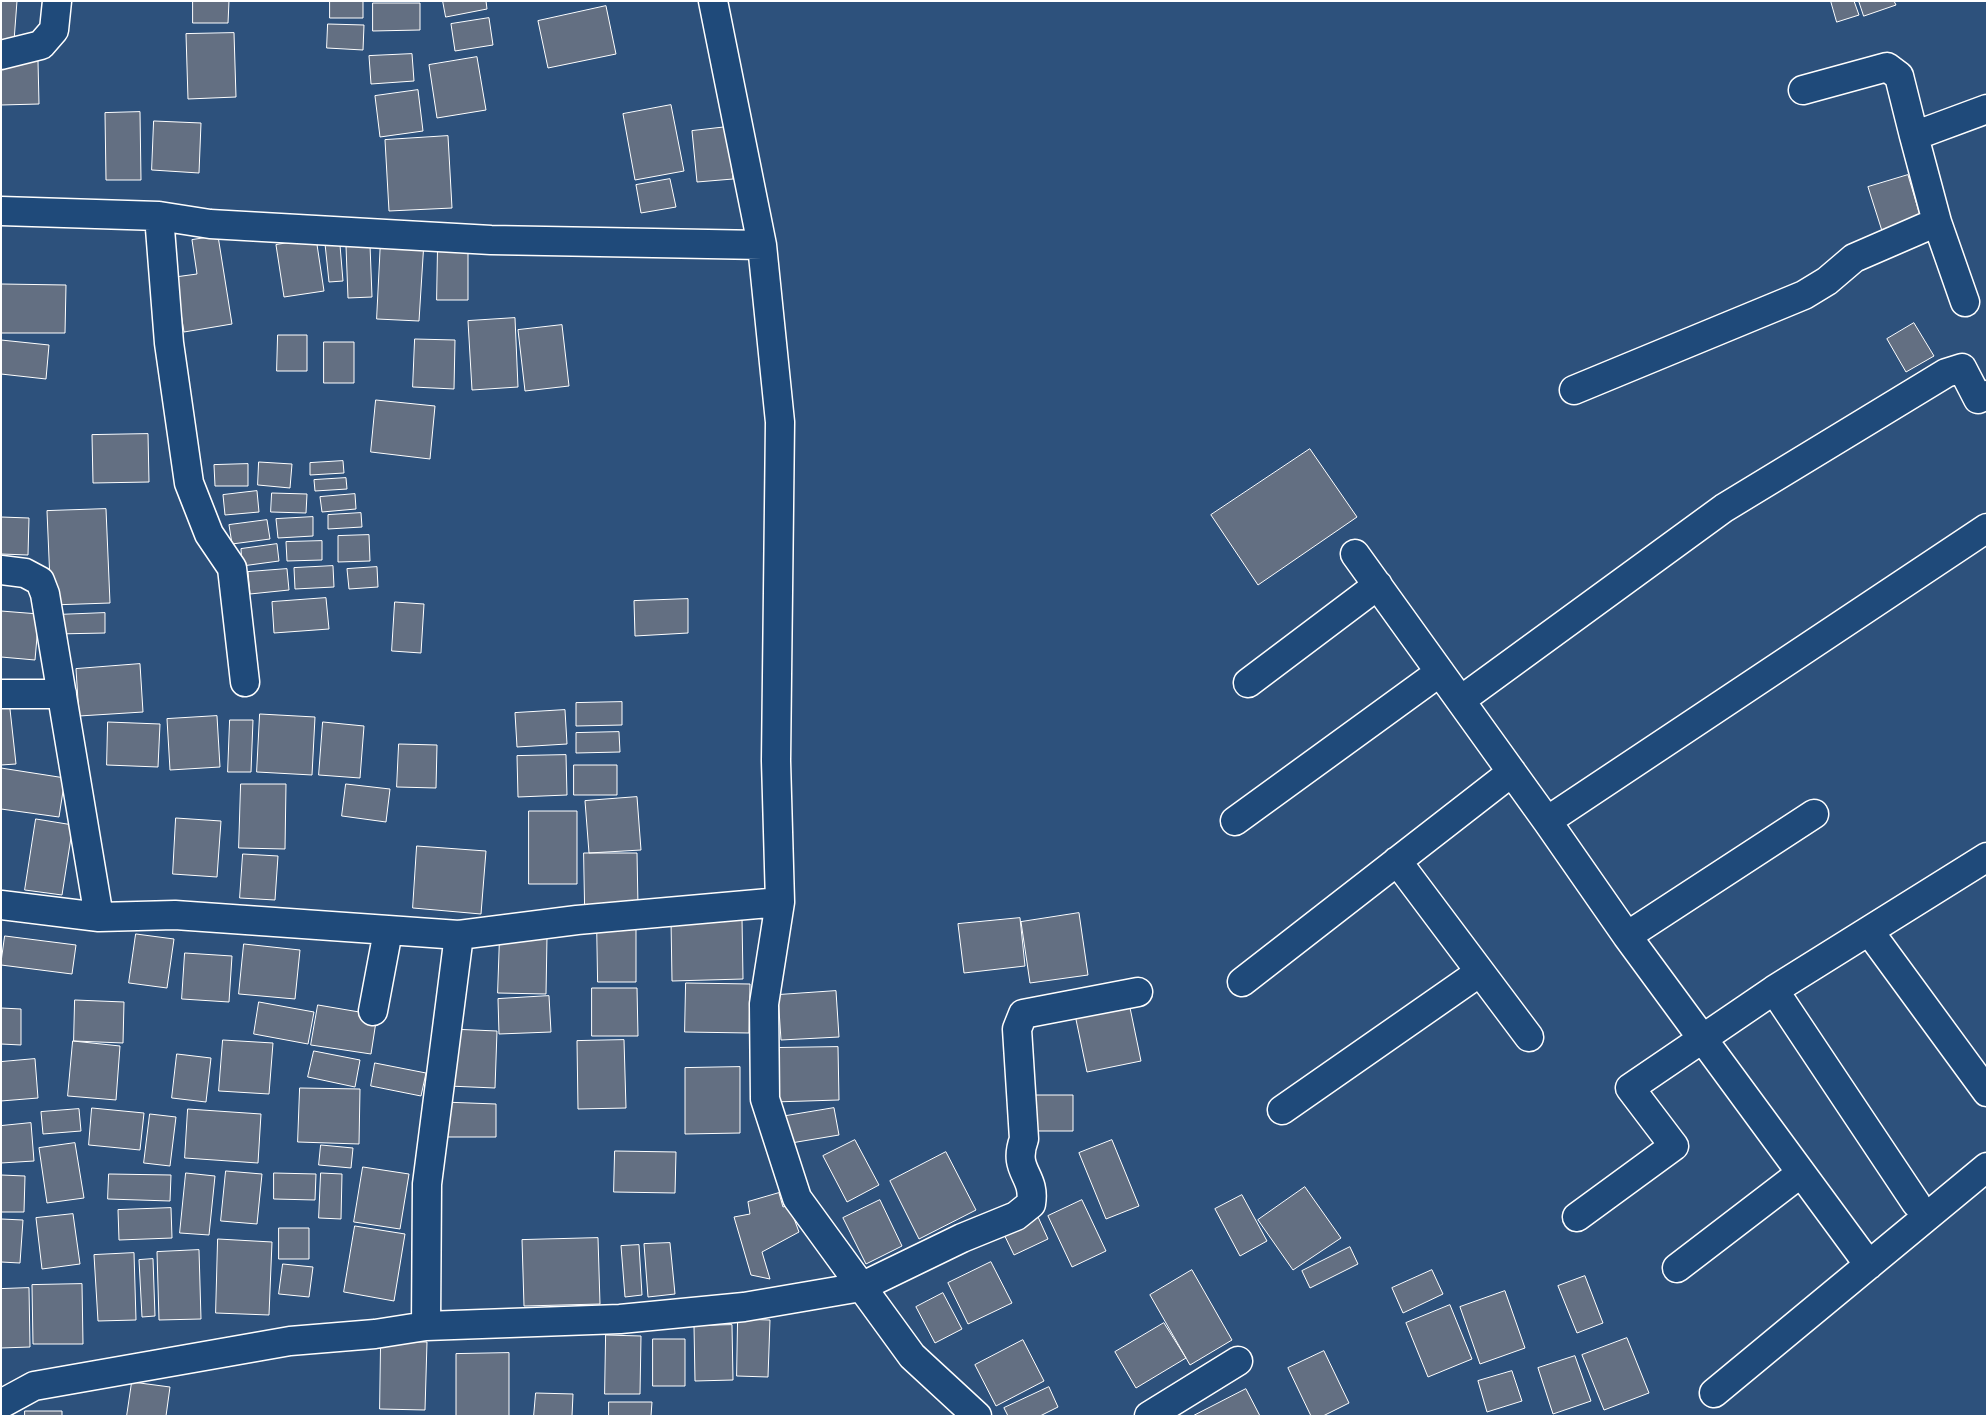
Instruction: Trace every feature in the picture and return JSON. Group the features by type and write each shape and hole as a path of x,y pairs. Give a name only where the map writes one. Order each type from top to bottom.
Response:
{"street":[{"path":"1,55 41,45 54,30 57,1"},
{"path":"713,1 762,245 780,422 776,761 780,902 764,1004 765,1100 797,1198 912,1356 977,1416"},
{"path":"1803,90 1887,67 1899,76 1938,222 1965,302"},
{"path":"1914,136 1987,109"},
{"path":"1,211 159,216 210,224 490,240 762,245"},
{"path":"159,216 170,343 189,483 209,534 232,568 245,682"},
{"path":"1574,390 1804,294 1826,281 1854,258 1938,222"},
{"path":"1461,700 1724,508 1946,373 1962,368 1978,399 1987,395"},
{"path":"1547,820 1987,528"},
{"path":"1355,554 1547,820 1701,1039 1868,1265"},
{"path":"1,570 25,573 40,581 45,594 99,917"},
{"path":"1248,683 1378,585"},
{"path":"1235,821 1440,672"},
{"path":"1,694 62,694"},
{"path":"1242,982 1512,772"},
{"path":"1627,936 1814,814"},
{"path":"1577,1217 1674,1146 1630,1088 1774,990 1987,857"},
{"path":"1397,861 1529,1037"},
{"path":"1,905 99,917 176,915 459,935 577,920 780,902"},
{"path":"372,1011 388,931"},
{"path":"1869,931 1987,1092"},
{"path":"426,1326 427,1184 459,935"},
{"path":"1282,1110 1480,972"},
{"path":"1774,990 1916,1203"},
{"path":"1,1404 34,1386 290,1341 376,1334 426,1326 620,1319 744,1307 861,1287 962,1238 1016,1216 1031,1204 1033,1190 1021,1166 1019,1153 1024,1139 1017,1029 1023,1014 1138,992"},
{"path":"1714,1392 1987,1167"},
{"path":"1677,1268 1801,1173"},
{"path":"1149,1416 1238,1361"}],"building":[{"path":"1,1 17,1 14,41 1,40"},
{"path":"193,1 229,1 228,23 193,23"},
{"path":"330,1 363,1 363,18 330,18"},
{"path":"443,1 486,1 487,9 446,17"},
{"path":"1831,1 1854,1 1859,15 1837,22"},
{"path":"1859,1 1894,1 1896,5 1864,16"},
{"path":"373,3 420,3 420,30 373,31"},
{"path":"606,6 616,54 548,68 538,21"},
{"path":"489,18 493,45 455,51 451,24"},
{"path":"328,24 364,25 363,50 327,48"},
{"path":"234,33 236,97 188,99 186,34"},
{"path":"412,54 414,81 371,84 369,56"},
{"path":"477,57 486,110 437,118 429,65"},
{"path":"38,61 39,104 1,105 1,62"},
{"path":"418,90 423,131 380,137 375,96"},
{"path":"671,105 684,171 635,180 623,114"},
{"path":"140,112 141,180 106,180 105,113"},
{"path":"154,121 201,123 199,173 152,170"},
{"path":"727,127 733,179 697,182 692,131"},
{"path":"448,136 452,208 389,211 385,140"},
{"path":"1908,175 1922,222 1883,234 1868,187"},
{"path":"670,179 676,207 641,213 636,185"},
{"path":"339,233 343,281 329,282 324,234"},
{"path":"218,236 232,324 184,332 175,277 197,274 192,240"},
{"path":"316,238 324,291 284,297 276,245"},
{"path":"381,239 424,241 419,321 377,319"},
{"path":"438,244 468,244 468,300 437,300"},
{"path":"370,245 372,297 348,298 346,246"},
{"path":"1,284 66,285 65,333 1,333"},
{"path":"515,318 518,387 472,390 468,321"},
{"path":"1914,323 1934,356 1906,372 1887,339"},
{"path":"562,325 569,386 525,391 518,330"},
{"path":"278,335 307,335 307,371 277,371"},
{"path":"415,339 455,340 454,389 413,387"},
{"path":"1,340 49,345 46,379 1,374"},
{"path":"324,342 354,342 354,383 324,383"},
{"path":"376,400 435,406 430,459 371,452"},
{"path":"148,434 149,482 93,483 92,435"},
{"path":"1310,449 1357,517 1258,585 1211,515"},
{"path":"343,461 344,473 310,475 310,463"},
{"path":"259,462 292,464 290,488 258,485"},
{"path":"248,464 248,486 215,486 214,465"},
{"path":"346,478 347,489 315,491 314,480"},
{"path":"257,491 259,512 225,515 223,495"},
{"path":"272,493 307,494 306,513 271,512"},
{"path":"355,494 356,509 322,512 320,497"},
{"path":"106,509 110,603 51,605 47,511"},
{"path":"361,513 362,527 328,529 328,515"},
{"path":"1,517 29,518 28,555 1,554"},
{"path":"313,517 313,536 278,538 276,519"},
{"path":"267,520 270,539 232,544 229,525"},
{"path":"369,535 370,561 338,562 338,536"},
{"path":"322,541 322,560 287,561 286,542"},
{"path":"277,544 279,561 242,566 241,549"},
{"path":"333,566 334,587 295,589 294,568"},
{"path":"377,567 378,587 349,589 347,569"},
{"path":"287,569 289,590 250,594 248,572"},
{"path":"326,598 329,629 274,633 272,602"},
{"path":"688,599 688,633 635,636 634,601"},
{"path":"395,602 424,604 421,653 392,651"},
{"path":"1,611 39,614 35,660 1,657"},
{"path":"105,613 105,633 56,634 55,615"},
{"path":"140,664 143,712 79,716 76,669"},
{"path":"9,700 16,764 1,765 1,701"},
{"path":"622,702 622,725 576,726 576,703"},
{"path":"565,710 567,744 517,747 515,713"},
{"path":"260,714 315,717 312,775 257,772"},
{"path":"217,716 220,767 170,770 167,719"},
{"path":"230,720 253,720 251,772 228,772"},
{"path":"108,722 160,724 158,767 107,765"},
{"path":"323,722 364,726 360,778 319,775"},
{"path":"619,732 620,752 576,753 576,733"},
{"path":"399,744 437,745 436,788 397,787"},
{"path":"566,755 567,795 518,797 517,756"},
{"path":"574,765 617,765 617,795 574,795"},
{"path":"1,768 65,778 59,817 1,809"},
{"path":"241,784 286,784 285,849 239,848"},
{"path":"346,784 390,789 386,822 342,816"},
{"path":"637,797 641,850 589,853 585,801"},
{"path":"529,811 577,811 577,884 529,884"},
{"path":"176,818 221,821 217,877 173,874"},
{"path":"36,819 73,825 62,895 25,890"},
{"path":"417,846 486,851 481,914 413,908"},
{"path":"584,853 637,853 638,906 585,907"},
{"path":"243,854 278,856 275,900 240,898"},
{"path":"1079,913 1088,975 1030,983 1021,922"},
{"path":"742,918 743,979 672,981 671,920"},
{"path":"1020,918 1025,966 964,973 958,924"},
{"path":"597,922 636,922 636,982 598,982"},
{"path":"136,934 174,939 167,988 129,983"},
{"path":"500,935 547,937 546,994 498,993"},
{"path":"5,936 76,945 72,974 1,965"},
{"path":"244,944 300,950 295,999 239,994"},
{"path":"185,953 232,956 229,1002 182,999"},
{"path":"686,983 750,984 749,1033 685,1032"},
{"path":"592,988 637,988 638,1036 592,1036"},
{"path":"836,991 839,1037 781,1040 778,995"},
{"path":"549,996 551,1032 499,1034 498,999"},
{"path":"1128,998 1141,1061 1087,1072 1074,1010"},
{"path":"75,1000 124,1002 123,1043 74,1041"},
{"path":"259,1002 314,1012 308,1044 254,1034"},
{"path":"318,1005 377,1015 371,1054 311,1045"},
{"path":"1,1008 21,1009 21,1045 1,1044"},
{"path":"450,1029 497,1031 495,1088 448,1086"},
{"path":"223,1040 273,1043 269,1094 219,1091"},
{"path":"624,1040 626,1108 578,1109 577,1041"},
{"path":"73,1041 120,1046 116,1100 68,1096"},
{"path":"838,1047 839,1100 773,1102 772,1048"},
{"path":"314,1051 360,1060 355,1087 308,1077"},
{"path":"177,1054 211,1058 206,1102 172,1098"},
{"path":"35,1059 38,1098 1,1101 1,1062"},
{"path":"375,1063 426,1073 421,1096 371,1086"},
{"path":"740,1067 740,1133 685,1134 685,1068"},
{"path":"300,1088 360,1089 359,1144 298,1142"},
{"path":"1028,1095 1073,1095 1073,1131 1028,1131"},
{"path":"443,1102 496,1104 496,1137 442,1137"},
{"path":"92,1108 144,1113 140,1150 89,1145"},
{"path":"834,1108 839,1135 785,1144 780,1117"},
{"path":"79,1109 81,1131 43,1134 41,1112"},
{"path":"188,1109 261,1114 258,1163 185,1158"},
{"path":"150,1114 176,1117 170,1166 144,1163"},
{"path":"31,1123 34,1161 1,1163 1,1126"},
{"path":"855,1140 879,1185 847,1202 823,1156"},
{"path":"1112,1140 1139,1206 1106,1219 1079,1153"},
{"path":"75,1143 84,1198 47,1203 39,1148"},
{"path":"321,1145 353,1148 351,1168 319,1165"},
{"path":"615,1151 676,1152 675,1193 614,1192"},
{"path":"946,1152 976,1210 919,1239 890,1181"},
{"path":"363,1167 409,1174 400,1229 354,1222"},
{"path":"226,1171 262,1174 257,1224 221,1221"},
{"path":"186,1173 215,1176 209,1235 180,1233"},
{"path":"274,1173 316,1174 315,1200 274,1199"},
{"path":"321,1173 342,1174 341,1219 319,1218"},
{"path":"109,1174 171,1175 170,1201 108,1199"},
{"path":"1,1175 25,1176 24,1212 1,1212"},
{"path":"1305,1187 1341,1238 1293,1270 1258,1220"},
{"path":"779,1193 783,1207 789,1205 799,1232 762,1252 770,1279 751,1275 734,1217 750,1214 748,1202"},
{"path":"1242,1195 1267,1241 1240,1256 1215,1209"},
{"path":"880,1200 902,1246 866,1264 843,1218"},
{"path":"1082,1200 1106,1251 1072,1267 1048,1216"},
{"path":"171,1208 172,1238 119,1240 118,1210"},
{"path":"1034,1208 1048,1239 1014,1255 999,1224"},
{"path":"73,1214 80,1264 42,1269 36,1218"},
{"path":"1,1219 23,1220 20,1263 1,1262"},
{"path":"355,1226 405,1234 394,1301 344,1292"},
{"path":"279,1228 309,1228 309,1259 279,1259"},
{"path":"598,1238 600,1304 524,1306 522,1240"},
{"path":"218,1239 272,1242 269,1315 216,1313"},
{"path":"670,1243 675,1294 648,1297 644,1244"},
{"path":"639,1245 642,1295 625,1297 621,1246"},
{"path":"1350,1247 1358,1264 1310,1288 1302,1271"},
{"path":"199,1250 201,1319 159,1320 157,1252"},
{"path":"134,1253 136,1320 98,1321 94,1255"},
{"path":"153,1259 155,1316 142,1317 139,1260"},
{"path":"991,1262 1012,1303 968,1324 948,1283"},
{"path":"283,1264 313,1267 309,1297 279,1294"},
{"path":"1192,1270 1232,1340 1190,1365 1150,1295"},
{"path":"1432,1270 1443,1294 1403,1313 1392,1288"},
{"path":"1585,1276 1603,1323 1577,1333 1558,1286"},
{"path":"82,1284 83,1344 33,1344 32,1285"},
{"path":"29,1288 30,1347 1,1348 1,1289"},
{"path":"1505,1291 1525,1348 1480,1364 1460,1307"},
{"path":"943,1293 962,1329 935,1343 916,1307"},
{"path":"1450,1305 1472,1359 1428,1377 1406,1323"},
{"path":"738,1319 770,1320 768,1377 737,1376"},
{"path":"1164,1323 1186,1358 1136,1388 1115,1352"},
{"path":"732,1325 733,1380 695,1381 694,1326"},
{"path":"606,1335 641,1336 640,1394 605,1394"},
{"path":"1627,1338 1649,1393 1604,1410 1582,1355"},
{"path":"653,1339 685,1339 685,1386 653,1386"},
{"path":"1023,1340 1044,1381 996,1406 975,1365"},
{"path":"381,1341 427,1342 425,1410 380,1409"},
{"path":"1324,1351 1349,1403 1323,1416 1311,1416 1288,1368"},
{"path":"509,1353 509,1416 456,1416 456,1354"},
{"path":"1575,1356 1591,1401 1553,1414 1538,1368"},
{"path":"1512,1371 1522,1401 1487,1412 1478,1381"},
{"path":"132,1382 170,1387 166,1416 127,1416"},
{"path":"1049,1387 1058,1407 1040,1416 1008,1416 1004,1408"},
{"path":"1246,1389 1260,1416 1193,1416"},
{"path":"536,1393 573,1394 572,1416 534,1416"},
{"path":"609,1402 652,1402 651,1416 609,1416"},
{"path":"25,1411 62,1411 62,1416 25,1416"}]}
